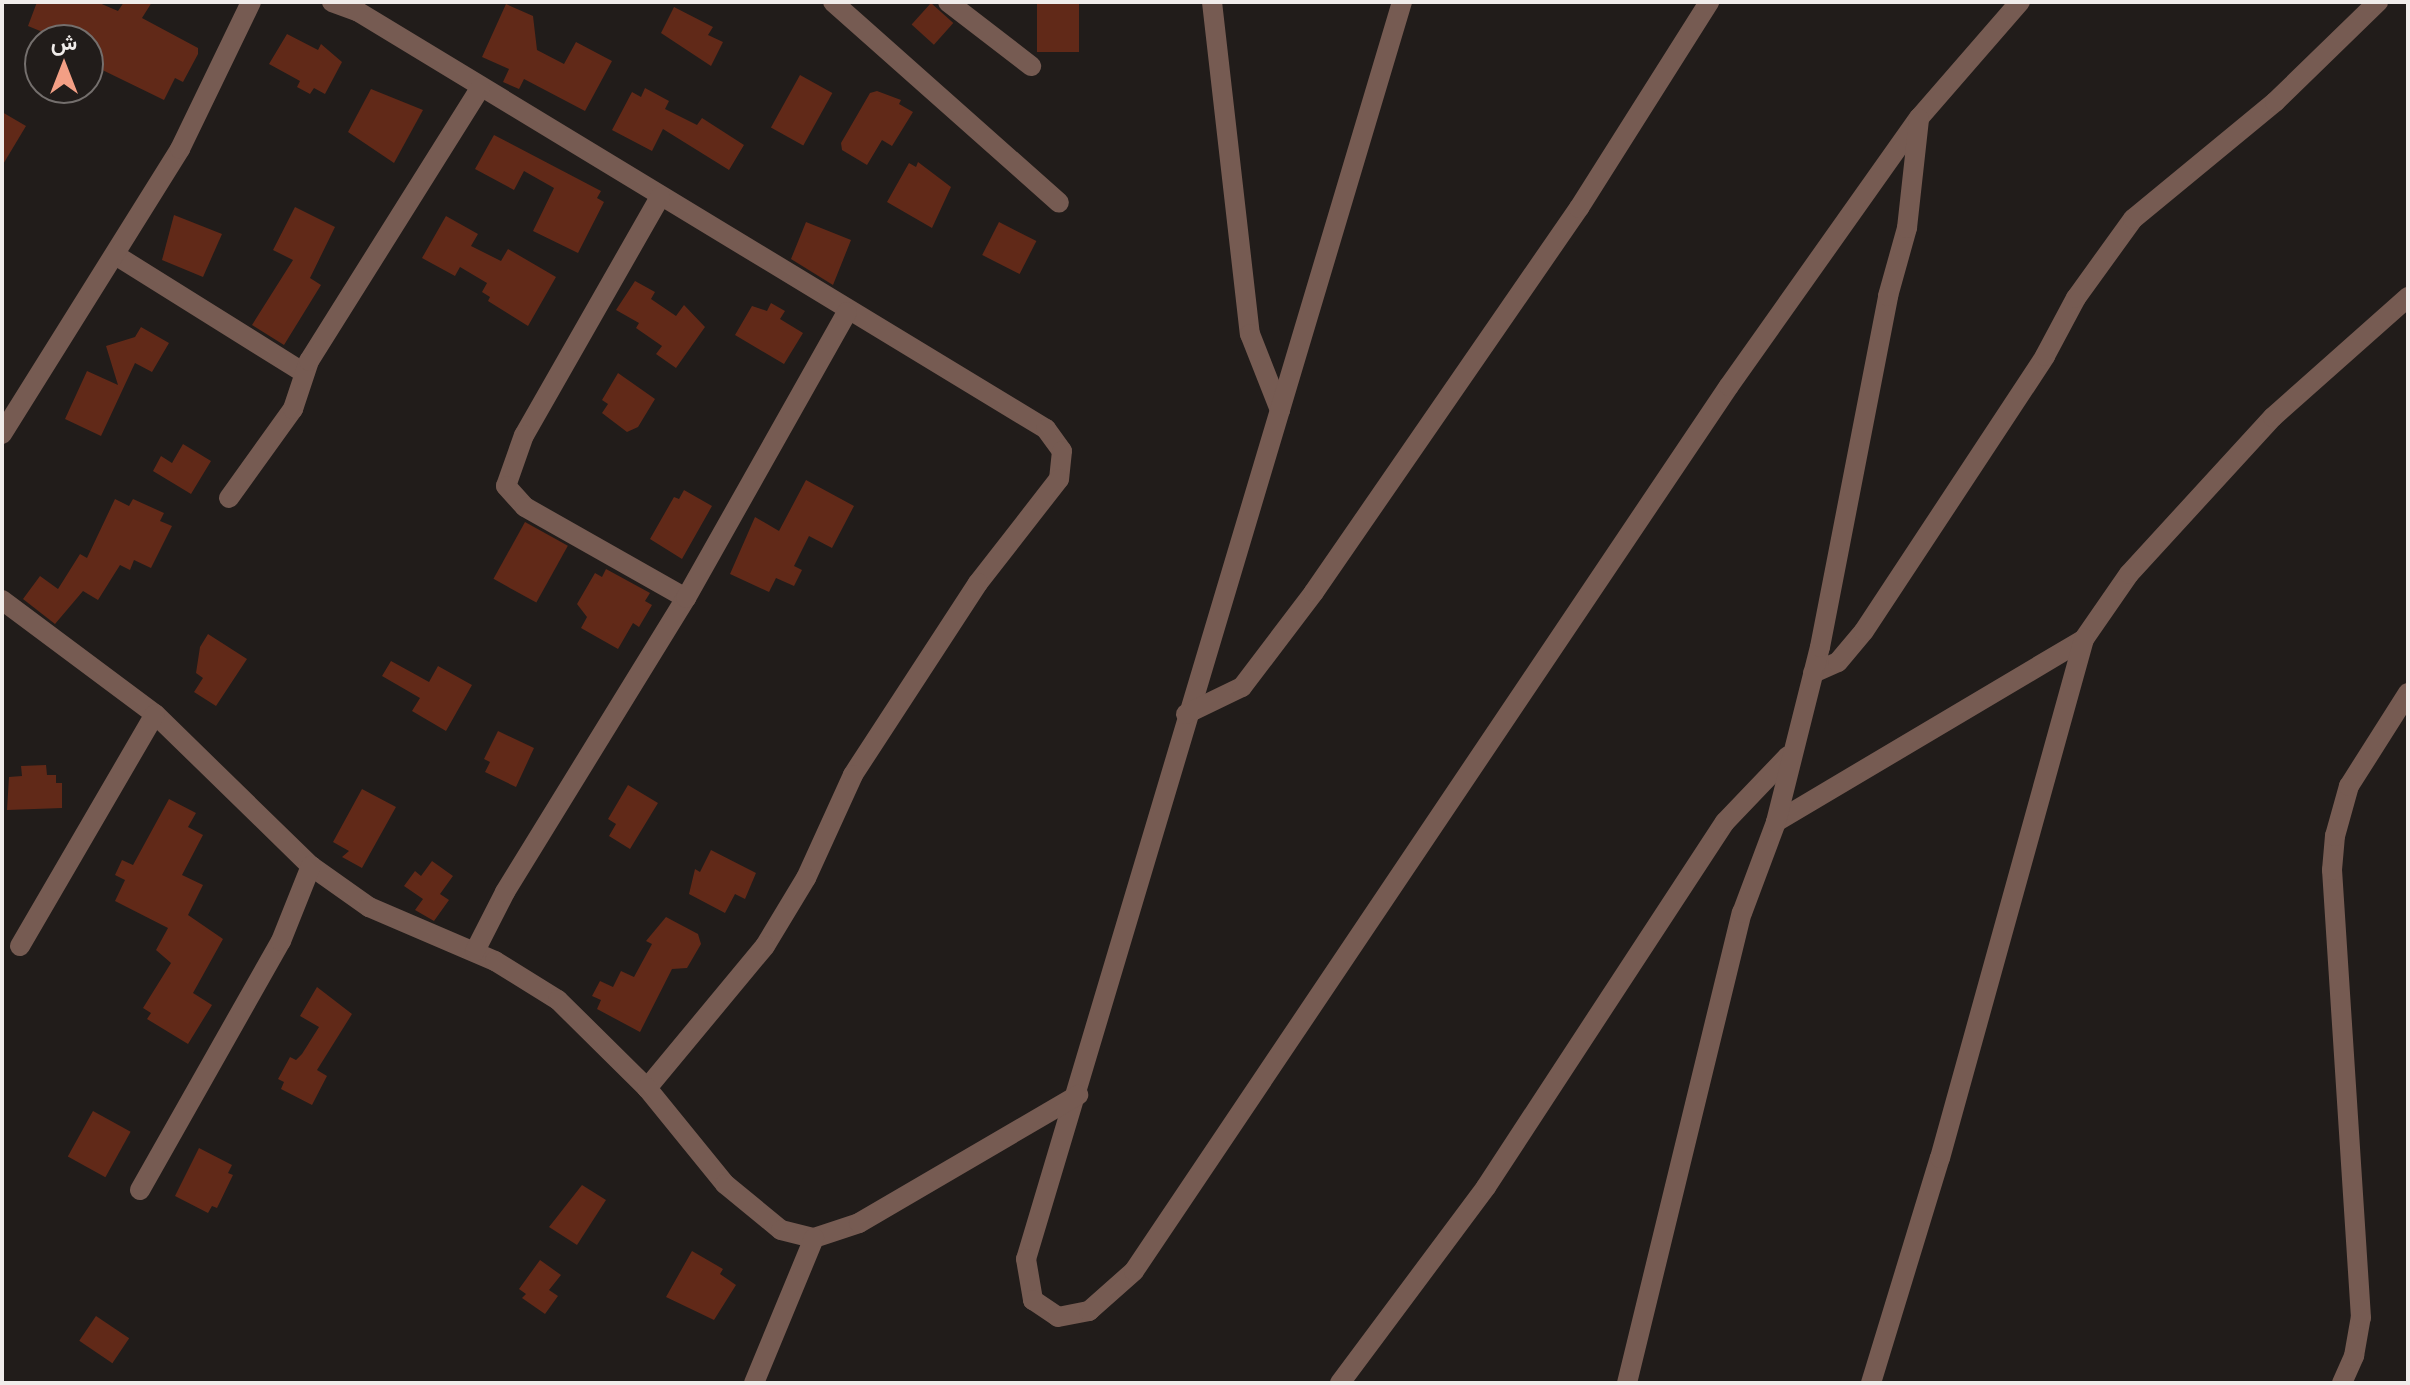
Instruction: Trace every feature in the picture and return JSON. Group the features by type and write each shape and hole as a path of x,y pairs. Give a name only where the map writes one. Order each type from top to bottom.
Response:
{"street":[{"path":"2,434 117,256 180,149 251,2"},
{"path":"332,2 357,11 847,312 1046,429 1059,442 1065,464 1059,479 978,583 853,775 806,878 765,946 647,1088"},
{"path":"833,2 1059,203"},
{"path":"948,2 1031,66"},
{"path":"1212,2 1250,334 1280,410"},
{"path":"1402,2 1186,714 1078,1095 1026,1259 1033,1300 1058,1317 1089,1311 1134,1271 1661,486 1919,118 2020,2"},
{"path":"1186,714 1242,687 1314,592 1579,208 1709,2"},
{"path":"1813,673 1838,662 1864,631 2045,356 2076,298 2133,219 2275,102 2378,2"},
{"path":"229,498 293,409 304,373 480,88"},
{"path":"1627,1383 1742,913 1776,822 1788,756 1813,673 1907,228 1919,118"},
{"path":"660,197 524,435 506,486 525,507 686,598"},
{"path":"117,256 304,373"},
{"path":"1871,1383 1944,1143 2084,639 2129,574 2273,417 2408,297"},
{"path":"475,951 505,892 686,598 847,312"},
{"path":"2,600 155,714 311,866 369,907 475,951 558,1000 647,1088 725,1184 758,1214 797,1237 814,1238 859,1223 909,1198 991,1142 1078,1095"},
{"path":"1776,822 2084,639"},
{"path":"2342,1383 2354,1356 2361,1318 2332,870 2335,836 2349,786 2408,693"},
{"path":"20,946 155,714"},
{"path":"1340,1383 1486,1187 1725,822 1788,756"},
{"path":"140,1190 281,941 311,866"},
{"path":"754,1383 814,1238"}],"building":[{"path":"37,2 97,2 118,11 124,2 152,2 142,18 198,48 198,54 183,82 175,78 164,100 104,71 104,24 29,24"},
{"path":"1037,2 1079,2 1079,52 1037,52"},
{"path":"931,3 953,23 934,45 912,25"},
{"path":"506,4 533,16 537,50 564,64 576,42 612,61 585,111 524,79 519,89 503,82 509,69 482,57"},
{"path":"674,7 713,27 708,35 723,42 711,66 661,33"},
{"path":"287,34 318,50 321,44 342,62 325,94 314,88 310,94 297,87 300,81 269,64"},
{"path":"800,75 832,93 803,145 771,127"},
{"path":"645,88 669,101 665,109 697,125 702,118 744,145 729,170 663,129 652,151 612,130 632,92 641,97"},
{"path":"371,89 423,110 394,163 348,132"},
{"path":"877,91 901,100 899,104 913,112 892,146 882,140 867,165 842,150 841,143 870,93"},
{"path":"2,112 26,126 2,166"},
{"path":"494,135 601,191 597,198 604,202 578,253 533,231 554,188 524,171 514,190 475,169"},
{"path":"918,162 951,187 932,228 887,202 909,163 916,167"},
{"path":"295,207 335,227 310,278 321,285 284,345 252,325 293,260 273,250"},
{"path":"174,215 222,234 203,277 162,260"},
{"path":"446,216 478,234 471,246 501,261 508,249 556,277 528,326 488,301 490,297 482,292 487,283 460,267 455,276 422,258"},
{"path":"806,222 851,240 833,285 791,259"},
{"path":"999,222 1036,241 1020,274 982,255"},
{"path":"635,281 655,292 651,299 676,316 684,305 705,327 676,368 656,354 662,346 636,328 639,323 616,310"},
{"path":"771,303 785,311 780,319 803,333 784,364 735,335 752,306 767,311"},
{"path":"141,327 169,343 152,372 135,363 101,436 65,419 87,371 118,385 106,346 135,337"},
{"path":"618,373 655,399 638,427 627,432 602,413 608,404 602,400"},
{"path":"183,444 211,461 191,494 153,471 161,456 172,463"},
{"path":"806,480 854,506 832,548 809,536 794,566 802,570 794,586 776,578 769,592 730,574 755,517 779,531"},
{"path":"684,490 712,506 682,559 650,539 674,497 679,499"},
{"path":"115,499 129,506 133,499 164,513 160,521 172,526 151,568 134,560 130,570 120,565 98,600 83,591 55,624 23,599 40,576 58,589 80,554 87,558"},
{"path":"525,522 568,546 536,603 493,579"},
{"path":"606,569 650,593 645,601 652,605 639,627 633,623 618,649 581,628 587,617 577,604 595,573 602,577"},
{"path":"208,634 247,659 216,706 194,692 203,678 196,673 200,647"},
{"path":"391,661 429,682 438,666 472,685 446,731 412,711 420,698 382,676"},
{"path":"498,731 534,748 516,787 485,772 490,762 484,759"},
{"path":"46,765 47,775 56,775 56,783 62,783 62,808 7,810 9,777 22,776 21,766"},
{"path":"628,785 658,803 630,849 609,836 616,824 608,819"},
{"path":"362,789 396,807 362,868 342,857 349,851 333,842"},
{"path":"169,799 196,813 188,827 203,835 182,875 203,885 188,915 223,939 193,993 212,1005 188,1044 147,1019 151,1013 143,1008 171,963 156,950 168,928 115,901 125,880 115,875 122,860 133,865"},
{"path":"711,850 756,873 745,899 735,894 725,913 689,894 695,869 700,872"},
{"path":"432,861 453,876 440,894 449,900 434,921 415,910 423,899 404,886 415,871 421,876"},
{"path":"666,917 698,934 701,944 687,968 672,969 640,1032 597,1009 601,1000 592,996 600,981 613,987 621,971 634,977 652,944 646,941"},
{"path":"317,987 352,1014 317,1070 327,1076 312,1105 281,1089 284,1082 278,1079 290,1057 296,1060 302,1054 319,1027 300,1016"},
{"path":"93,1111 131,1132 105,1177 68,1156"},
{"path":"199,1148 232,1165 228,1173 233,1175 217,1208 212,1206 208,1213 175,1196"},
{"path":"582,1185 606,1200 577,1245 549,1227"},
{"path":"692,1251 723,1269 720,1274 736,1285 714,1320 666,1297"},
{"path":"540,1260 561,1275 549,1290 558,1296 545,1314 522,1298 526,1294 519,1289"},
{"path":"96,1316 129,1338 112,1363 79,1341"}]}
